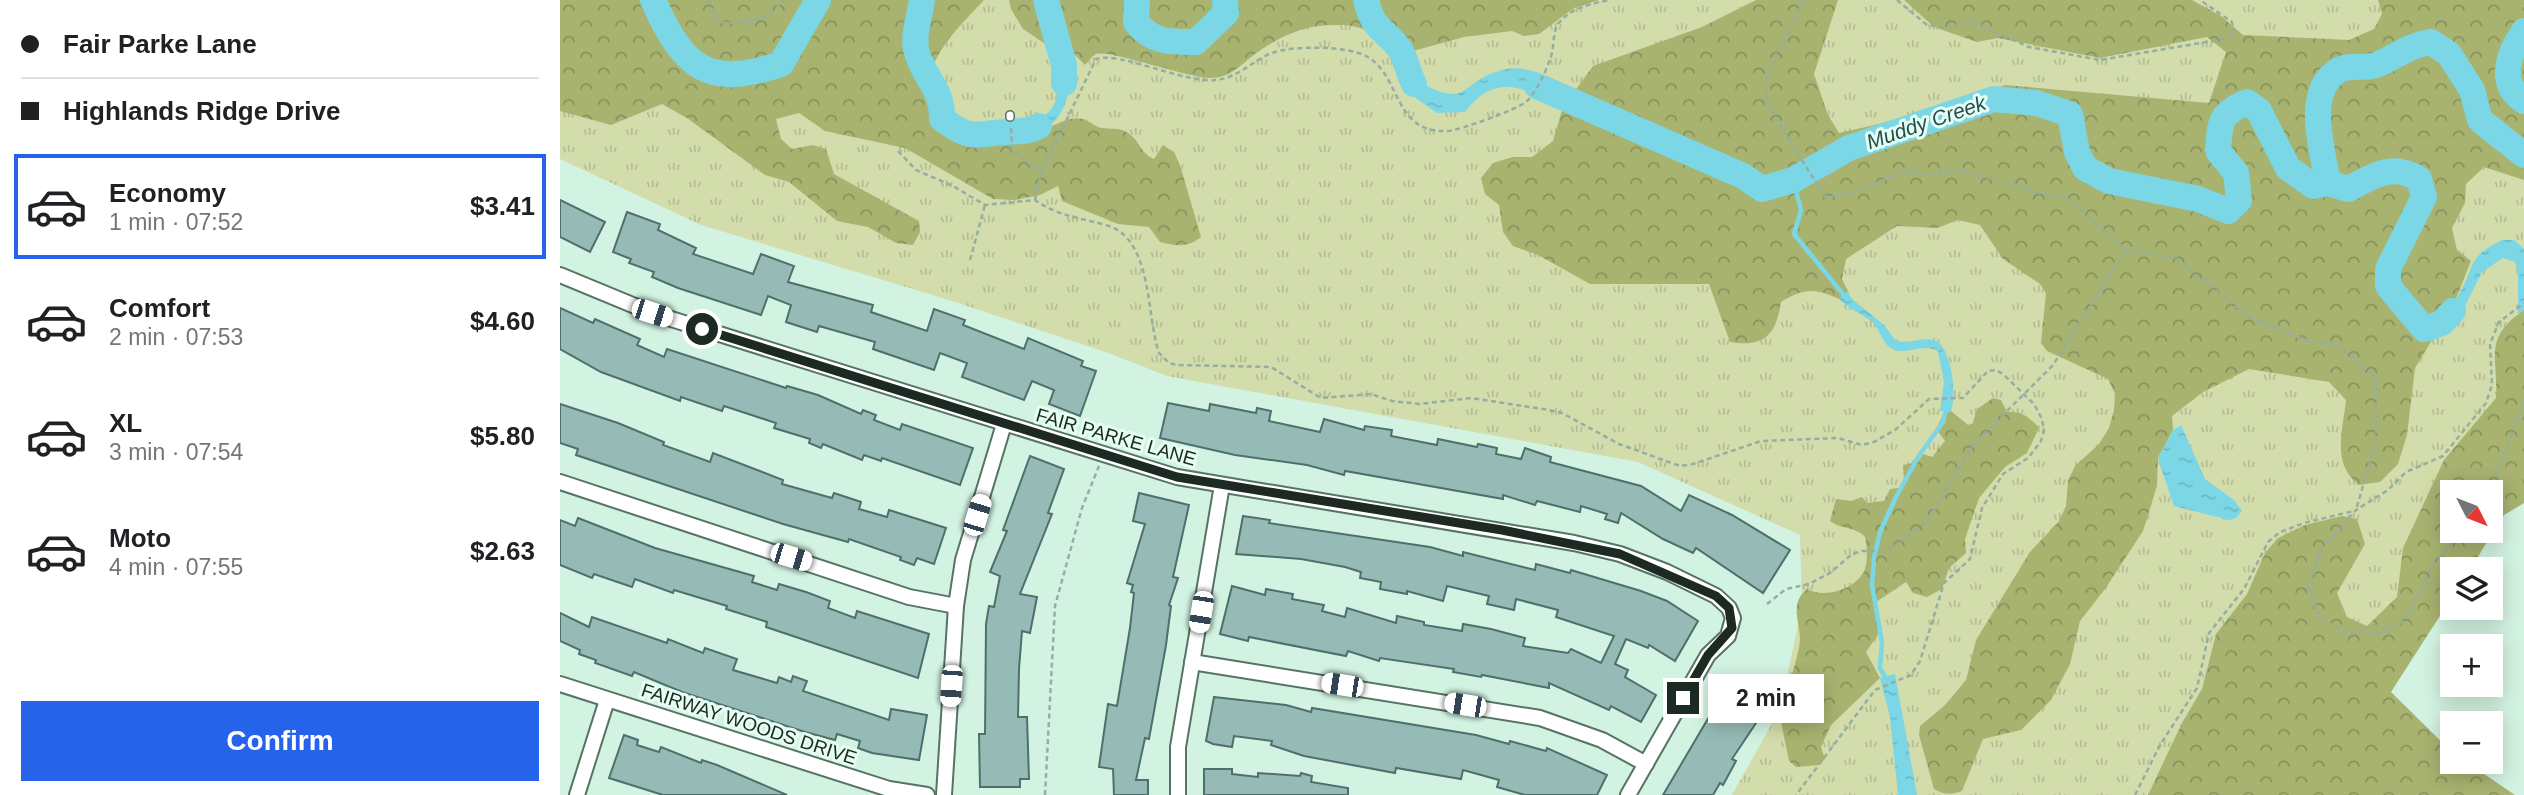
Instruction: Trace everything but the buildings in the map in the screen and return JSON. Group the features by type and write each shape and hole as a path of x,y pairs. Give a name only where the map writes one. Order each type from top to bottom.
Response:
{"street":[{"name":"FAIR PARKE LANE","path":"560,275 652,313 1177,477 1492,528 1620,554 1716,596 1729,608 1732,628 1708,655 1646,764"},
{"path":"944,795 956,606 963,560 1004,424"},
{"path":"560,482 909,597 956,606"},
{"path":"1178,795 1178,747 1222,485"},
{"path":"1192,663 1540,718 1602,740 1646,764 1628,795"},
{"name":"FAIRWAY WOODS DRIVE","path":"560,684 889,789 927,795"},
{"path":"577,795 607,699"}],"path":[{"path":"709,0 719,22 749,24 775,10 784,0"},
{"path":"1035,200 1041,173 1096,59 1105,56 1213,81 1235,76 1272,53 1286,50 1348,50 1373,60 1413,121 1434,130 1466,128 1525,103 1550,61 1556,26 1575,9 1610,0"},
{"path":"1804,0 1768,74 1766,102 1825,197 1856,191 1903,171 1926,175 1962,170 2053,197 2066,196 2126,250 2175,258 2249,317 2310,342 2337,344 2376,377 2376,441 2356,510"},
{"path":"1897,0 1927,25 1943,27 1972,22 2029,47 2101,60 2230,38 2234,34 2232,22 2200,0"},
{"path":"1010,116 1012,150 1041,173"},
{"path":"898,150 916,170 953,186 985,205 1035,200 1052,212 1108,225 1124,233 1133,243 1145,285 1158,353 1169,363 1194,367 1271,368 1321,398 1371,394 1392,401 1420,404 1471,398 1549,410 1562,413 1619,444 1680,466 1761,441 1826,438 1862,445 1874,442 1895,430 1929,399 1956,399 1969,394 1988,371 1996,370 2022,393 2042,419 2044,430 2041,441 2028,458 2004,474 1982,508 1970,559 1944,583 1920,661 1911,675 1880,687 1796,795"},
{"path":"970,260 985,205"},
{"path":"1767,604 1786,589 1830,573 1851,555 1870,550 1887,551 1927,521 1973,444 2053,365 2126,250"},
{"path":"2452,543 2435,562 2405,620 2382,633 2347,633 2319,617 2309,590 2321,550 2356,510 2388,490 2406,472 2443,456 2486,403 2492,385 2490,344 2499,322 2524,303"},
{"path":"2493,480 2524,401"},
{"path":"1045,795 1055,606 1082,508 1102,455"},
{"path":"2135,795 2160,745 2197,688 2209,633 2244,589 2268,542 2280,532 2304,523 2356,510"}],"green space":[{"path":"560,0 2524,0 2524,503 2503,517 2503,480 2440,480 2440,543 2486,543 2478,557 2440,557 2440,610 2276,795 1732,795 1780,709 1802,607 1800,535 1638,462 1167,376 1111,354 949,300 701,225 560,159"},
{"path":"560,0 984,0 950,37 932,69 928,82 939,84 948,103 945,119 976,133 1011,140 1033,136 1077,118 1087,120 1098,127 1119,129 1128,133 1147,155 1154,159 1163,145 1174,152 1180,165 1201,237 1182,245 1160,242 1149,227 1118,224 1062,201 1058,186 1040,195 1015,200 993,199 905,148 825,131 799,113 776,119 781,139 792,149 813,145 826,149 834,174 919,221 920,232 913,245 896,243 868,227 837,221 789,182 765,175 687,118 662,104 611,125 560,111"},
{"path":"1009,0 1599,0 1574,8 1539,34 1524,36 1512,31 1464,37 1413,51 1388,50 1378,38 1354,26 1316,26 1284,36 1230,73 1210,78 1103,54 1096,54 1085,65 1070,50 1050,47 1023,29 1011,9"},
{"path":"1756,0 1838,0 1814,74 1828,115 1839,133 1910,117 2005,85 2209,103 2226,52 2207,37 2100,58 1998,38 1977,42 1934,27 1904,0 2192,0 2221,16 2243,35 2349,40 2374,29 2382,14 2378,0 2524,0 2524,180 2484,167 2466,184 2465,203 2452,228 2457,250 2471,261 2455,301 2424,329 2431,342 2415,368 2407,435 2398,464 2380,482 2359,485 2350,477 2342,457 2341,446 2346,400 2329,382 2249,369 2203,392 2172,416 2173,430 2158,458 2157,486 2143,531 2105,589 2080,621 2070,664 2051,700 2021,730 1983,739 1962,791 1955,793 1934,789 1919,735 1920,726 1945,705 1966,680 1976,640 2030,552 2059,521 2066,506 2068,481 2075,466 2099,444 2109,428 2114,410 2115,394 2108,379 2047,351 2041,343 2046,293 2040,284 2003,259 1980,225 1958,220 1937,228 1897,226 1846,259 1842,279 1848,291 1839,299 1816,291 1796,294 1781,302 1776,323 1767,336 1752,343 1730,342 1709,284 1590,284 1538,255 1513,246 1503,232 1499,205 1485,194 1481,178 1493,163 1513,157 1532,157 1553,141 1563,107 1593,66 1702,27"},
{"path":"2524,310 2524,503 2503,517 2503,480 2440,480 2440,543 2486,543 2478,557 2440,557 2440,616 2391,692 2440,740 2440,774 2484,774 2515,795 2148,795 2182,723 2202,689 2216,634 2247,594 2265,553 2278,538 2305,525 2342,516 2357,519 2365,544 2337,593 2347,617 2367,626 2397,597 2403,548 2444,460 2496,398 2495,348 2503,330"},
{"path":"1993,398 2001,400 2007,412 2025,416 2039,428 2027,453 2005,467 1979,498 1965,539 1966,553 1949,568 1942,589 1927,597 1913,593 1906,582 1873,604 1882,629 1866,652 1880,678 1831,725 1821,747 1825,759 1819,765 1796,767 1789,761 1778,707 1789,685 1799,646 1798,600 1807,589 1823,593 1848,587 1861,576 1867,562 1865,537 1857,531 1830,521 1836,499 1851,501 1862,497 1867,503 1884,501 1890,489 1900,488 1904,484 1903,465 1918,462 1923,454 1932,457 1945,441 1936,429 1944,413 1951,411 1968,425 1973,423 1977,409"}],"water":[{"path":"1050,47 1070,50 1069,86 1061,113 1040,131 1005,140 1002,125 1028,123 1042,118 1055,101 1059,80"},
{"path":"1388,50 1413,51 1419,82 1448,93 1464,91 1488,75 1511,68 1539,73 1574,89 1563,107 1536,94 1511,87 1488,91 1465,112 1437,113 1410,94"},
{"path":"2502,240 2514,240 2524,249 2524,310 2518,314 2518,276 2515,262 2503,258 2482,272 2461,314 2431,342 2424,329 2453,303 2476,259 2490,246"},
{"path":"1848,291 1851,298 1884,325 1895,340 1905,342 1929,339 1940,344 1952,372 1951,411 1940,411 1944,382 1938,351 1924,348 1900,351 1889,347 1871,321 1839,299"},
{"path":"2181,425 2205,479 2234,500 2242,511 2236,518 2229,520 2174,506 2158,459 2173,430"},
{"path":"1895,674 1917,795 1898,795 1890,717 1880,678"}],"waterway":[{"name":"Muddy Creek","path":"653,0 675,42 687,57 716,73 734,74 781,64 818,0"},
{"name":"Muddy Creek","path":"922,0 916,31 916,49 939,98 942,119 960,131 973,134 1023,131 1039,126"},
{"name":"Muddy Creek","path":"1046,0 1064,65 1064,83"},
{"name":"Muddy Creek","path":"1137,0 1136,22 1142,29 1155,38 1187,42 1196,42 1226,13 1225,0"},
{"name":"Muddy Creek","path":"1366,0 1375,23 1399,48 1414,84"},
{"path":"2524,31 2514,48 2508,67 2510,85 2524,101"},
{"path":"2328,183 2318,122 2321,92 2328,80 2343,68 2376,65 2409,48 2431,42 2449,54 2472,90 2480,120 2524,155"},
{"name":"Muddy Creek","path":"1537,86 1743,176 1762,189 1793,180 1849,148 1994,99 2036,103 2070,114 2077,152 2085,168 2109,181 2198,199 2228,211 2239,200 2236,173 2218,151 2219,133 2226,115 2247,102 2259,111 2288,168 2313,186 2328,183 2348,189 2391,171 2419,179 2424,197 2388,269 2388,286 2424,329 2442,323 2453,311"},
{"path":"1793,180 1801,210 1794,234 1847,299"},
{"path":"1887,680 1880,668 1882,643 1872,585 1874,558 1880,532 1896,497 1918,457 1943,422 1947,406"}],"route":[{"path":"702,329 1177,477 1502,530 1620,554 1667,572 1716,596 1729,608 1733,618 1728,636 1708,655 1683,698"}]}
